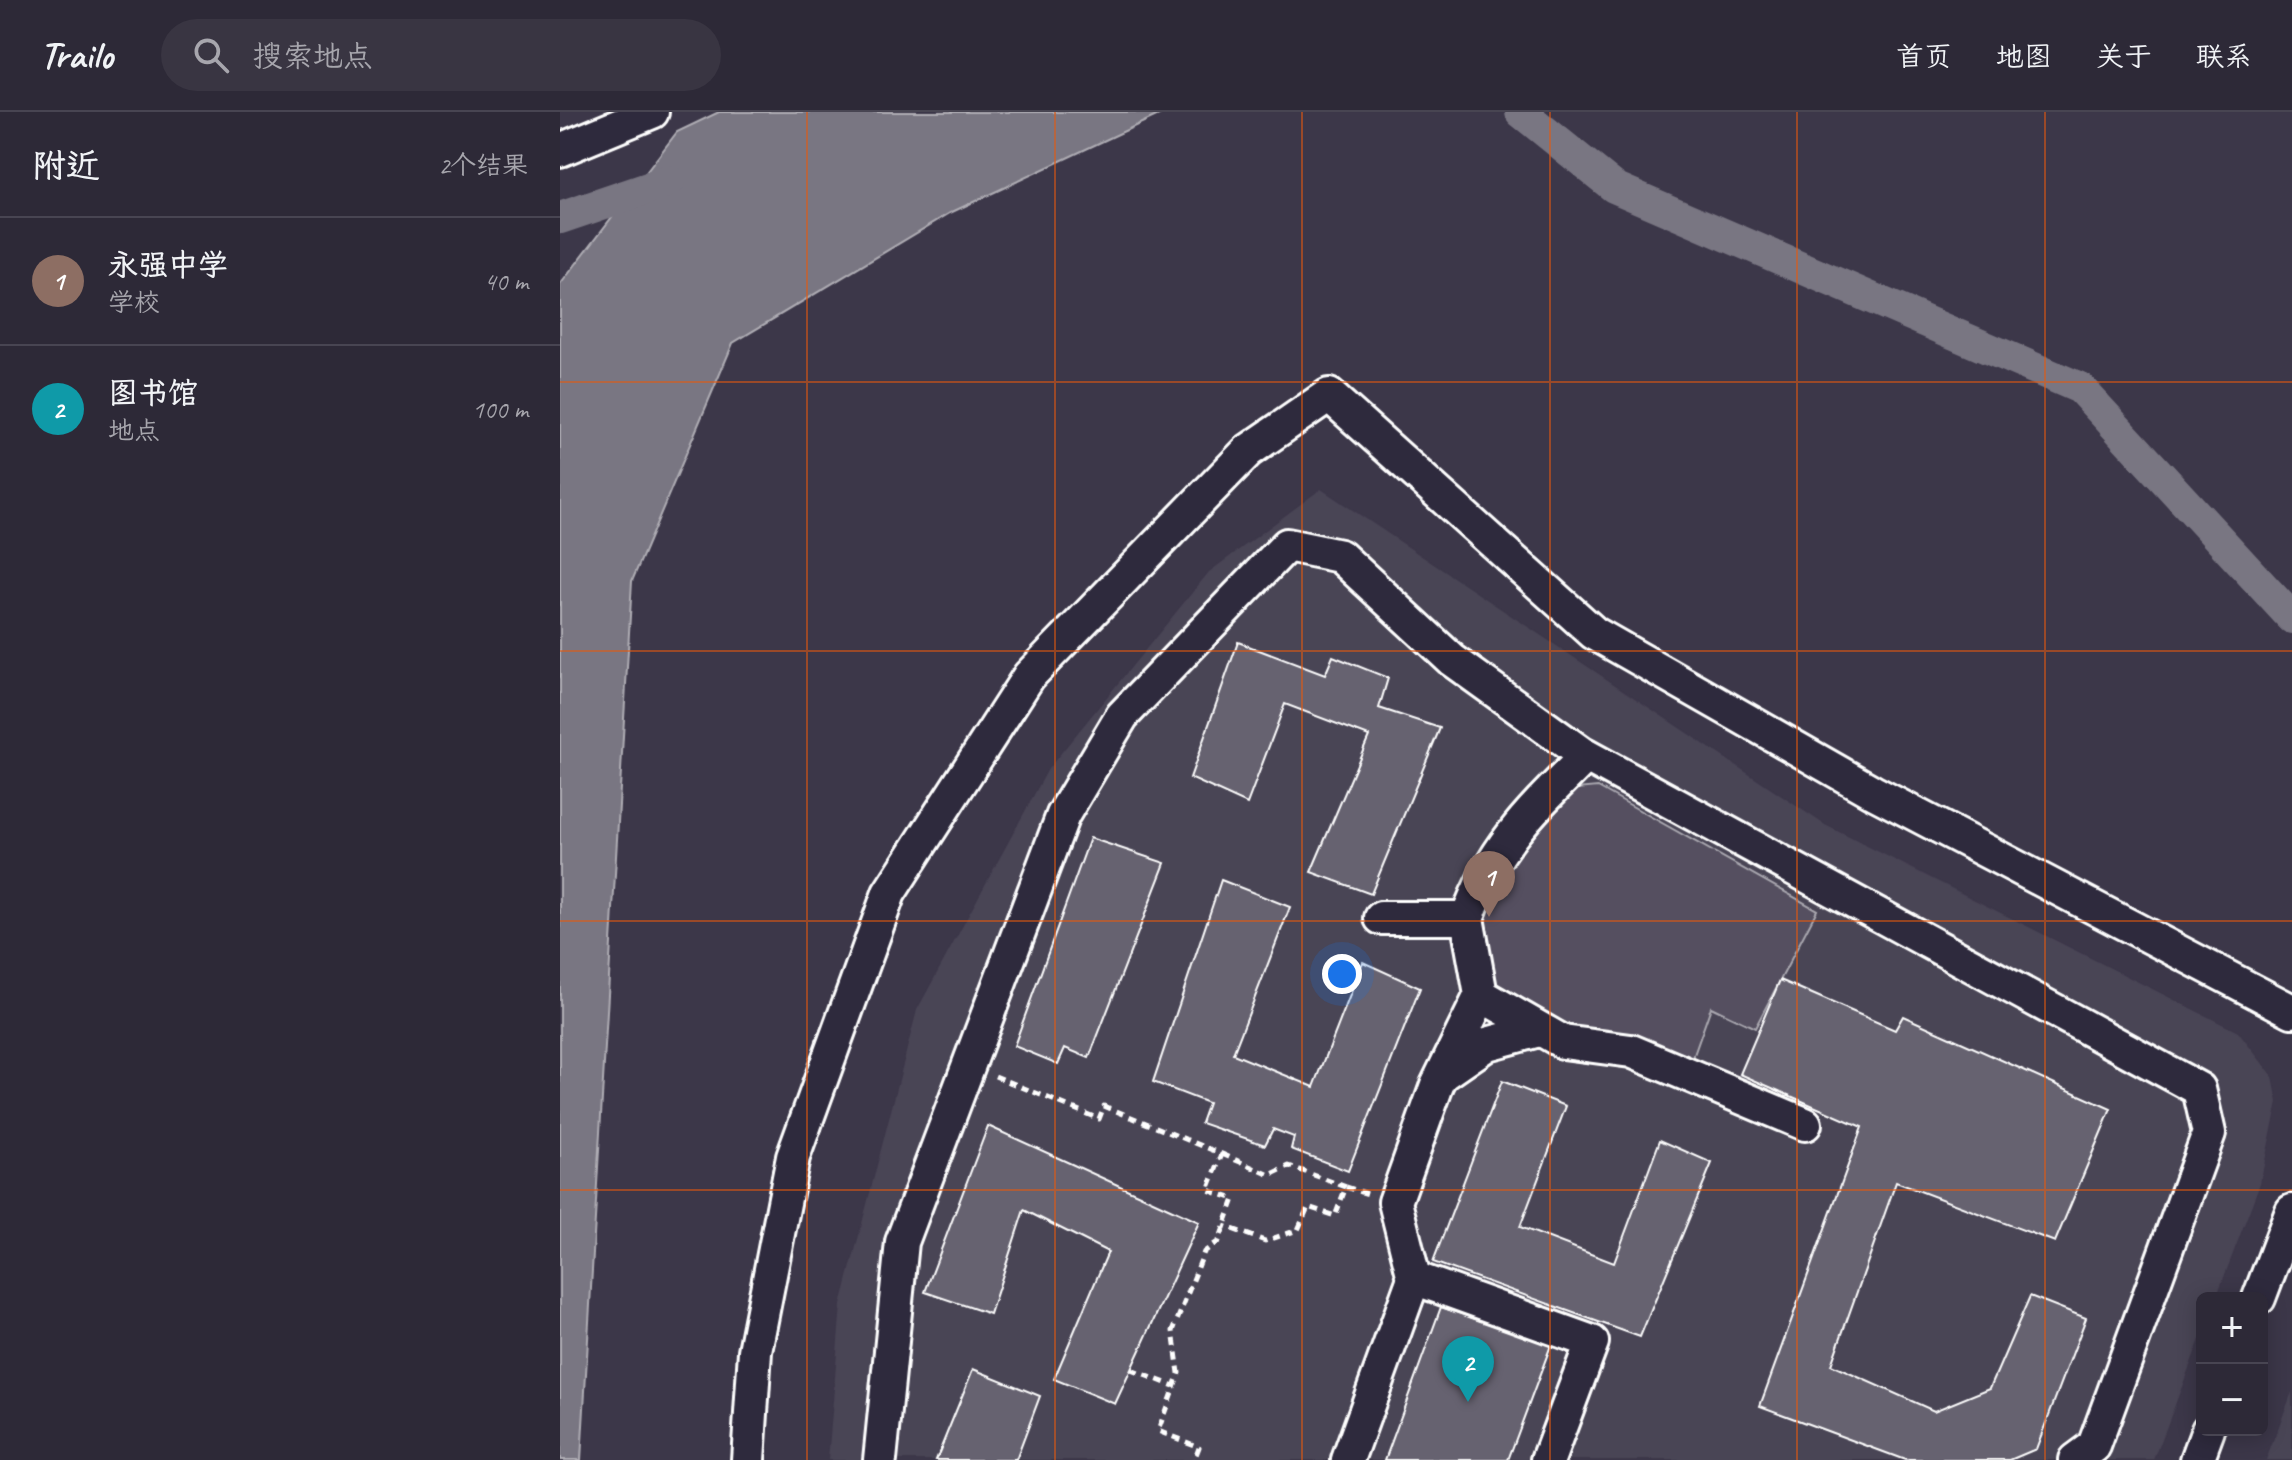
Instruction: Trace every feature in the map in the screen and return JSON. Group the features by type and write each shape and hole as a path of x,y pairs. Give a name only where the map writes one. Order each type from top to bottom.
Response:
{"street":[{"path":"560,150 652,112"},
{"path":"748,1460 755,1351 793,1157 889,893 1029,676 1248,451 1329,395 1594,633 1873,792 2292,1011"},
{"path":"880,1460 902,1242 1063,815 1122,716 1287,545 1340,556 1452,660 1586,756 2199,1089 2209,1133 2094,1446 2075,1460"},
{"path":"1348,1460 1414,1278 1395,1202 1442,1075 1481,995 1467,918 1482,876 1512,831 1586,756"},
{"path":"1381,918 1467,918"},
{"path":"1481,995 1563,1042 1631,1051 1805,1124"},
{"path":"1442,1075 1487,1044 1539,1030"},
{"path":"2261,1292 2292,1211"},
{"path":"1414,1278 1592,1342 1548,1460"},
{"path":"2197,1460 2206,1436"}],"path":[{"path":"969,1064 1099,1119 1104,1106 1270,1175 1289,1166 1346,1187 1335,1216 1308,1207 1298,1230 1265,1241 1224,1226"},
{"path":"1194,1460 1199,1447 1158,1431 1179,1373 1173,1331 1204,1252 1219,1241 1234,1199 1208,1190 1222,1154"},
{"path":"1131,1370 1174,1386"}],"shaded area":[{"path":"719,112 1165,112 950,213 733,343 632,581 581,1460 560,1460 560,285 677,132"},
{"path":"1321,489 1825,825 2238,1032 2273,1077 2278,1102 2260,1183 2218,1292 2196,1292 2196,1350 2154,1460 828,1460 841,1305 917,1010 1048,769 1209,572"},
{"path":"1598,787 1817,910 1755,1028 1711,1007 1689,1069 1562,1031 1519,1013 1492,981 1482,922 1503,862 1566,790"},
{"path":"2292,1392 2292,1460 2266,1460"}],"building":[{"path":"1238,642 1325,675 1333,656 1388,678 1379,708 1440,728 1371,894 1311,872 1369,736 1285,704 1247,804 1190,778"},
{"path":"1090,838 1165,863 1089,1058 1065,1048 1058,1064 1014,1046"},
{"path":"1221,880 1290,907 1233,1054 1314,1087 1363,962 1420,988 1348,1171 1291,1149 1294,1137 1273,1129 1265,1145 1201,1123 1208,1103 1153,1082"},
{"path":"1780,980 1895,1030 1903,1016 2111,1109 2055,1242 1896,1182 1831,1365 1934,1411 1990,1388 2030,1296 2086,1318 2036,1449 2010,1460 1905,1460 1760,1406 1862,1127 1740,1074"},
{"path":"1502,1081 1566,1106 1520,1227 1614,1263 1660,1140 1712,1163 1640,1337 1433,1262"},
{"path":"988,1126 1199,1222 1115,1404 1054,1379 1108,1252 1024,1210 990,1314 925,1292"},
{"path":"1441,1307 1551,1345 1508,1460 1385,1460"},
{"path":"973,1369 1040,1396 1016,1460 936,1460"}],"waterway":[{"path":"1521,112 1614,187 2080,388 2292,618"},
{"path":"560,218 669,181"}],"place":[{"name":"永强中学","path":"1489,917"},
{"name":"图书馆","path":"1468,1402"}]}
